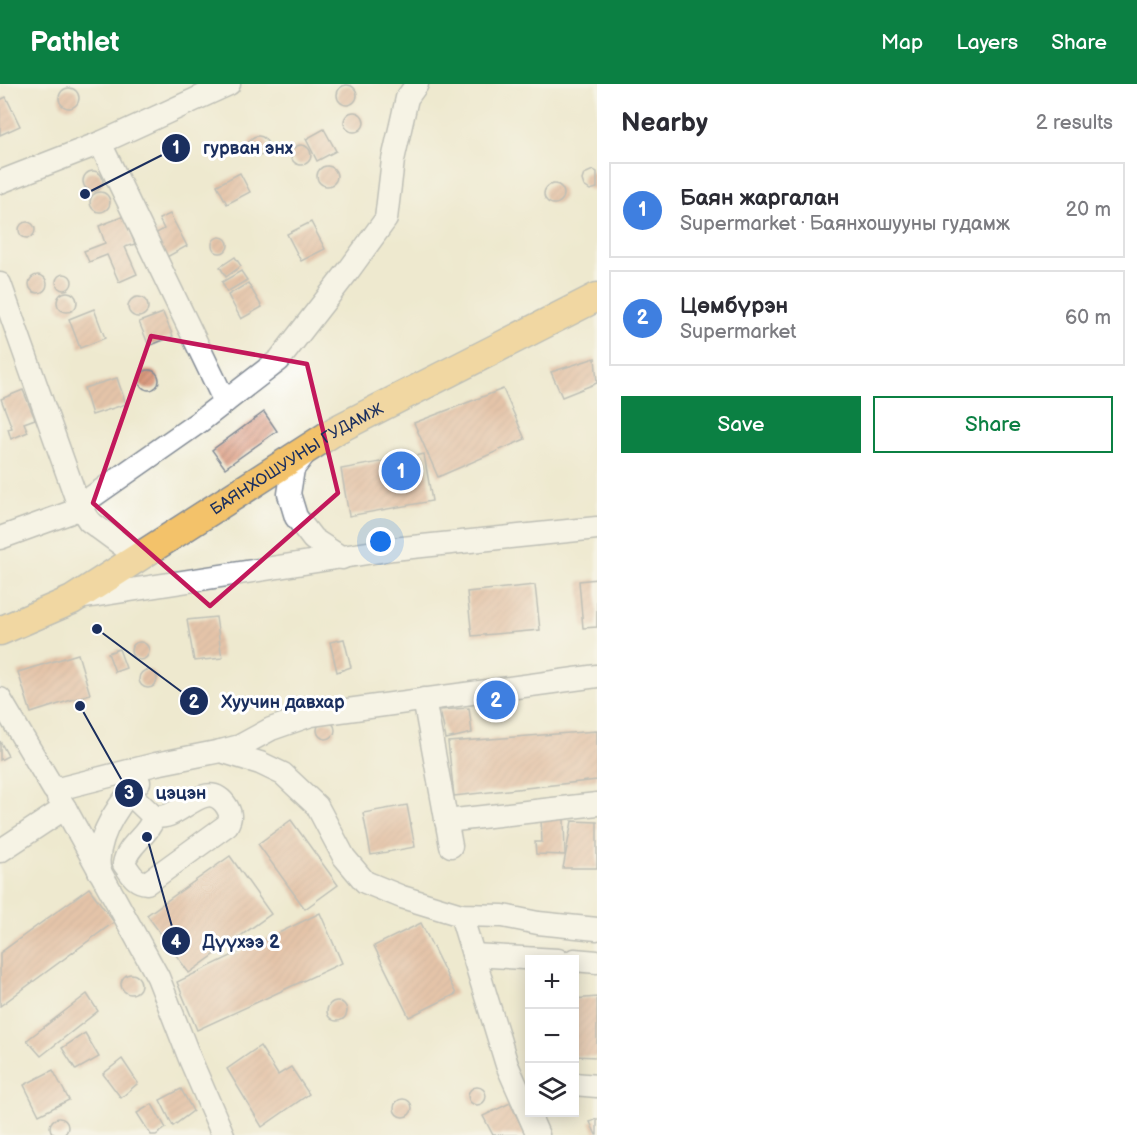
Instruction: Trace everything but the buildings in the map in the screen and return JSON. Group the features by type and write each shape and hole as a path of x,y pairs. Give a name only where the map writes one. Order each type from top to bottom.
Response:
{"main road":[{"name":"БАЯНХОШУУНЫ ГУДАМЖ","path":"0,631 72,600 338,429 597,297"}],"street":[{"path":"0,182 100,142 229,84"},
{"path":"0,538 69,513 225,402 279,360 386,219 393,160 407,98 417,84"},
{"path":"100,142 225,402"},
{"path":"0,284 79,506 89,521 138,557"},
{"path":"311,446 293,469 289,494 296,517 313,539 342,558"},
{"path":"72,600 393,549 597,528"},
{"path":"0,851 59,799 156,764 240,746 272,729 311,715 597,676"},
{"path":"0,699 59,799 158,978 223,1135"},
{"path":"424,699 451,846"},
{"path":"221,751 260,763 284,774 317,806 344,857 365,882 402,897 460,915 503,916 538,923 597,929"},
{"path":"99,871 98,860 108,825 129,794 156,764"},
{"path":"129,794 154,817 166,816 206,794 215,795 222,800 230,812 231,819 227,825 147,883 142,883 136,881 124,864 125,858 151,828 154,817"},
{"path":"446,821 597,804"},
{"path":"460,915 507,1065 538,1135"},
{"path":"473,955 525,958"},
{"path":"579,960 597,962"},
{"path":"507,1065 525,1075"},
{"path":"579,1084 597,1086"}],"highlighted area":[{"path":"151,336 307,364 338,493 210,606 93,503"}],"place":[{"name":"гурван энх","path":"85,194"},
{"name":"Баян жаргалан","path":"401,471"},
{"name":"Хуучин давхар","path":"97,629"},
{"name":"Цөмбүрэн","path":"496,700"},
{"name":"цэцэн","path":"80,706"},
{"name":"Дүүхээ 2","path":"147,837"}]}
